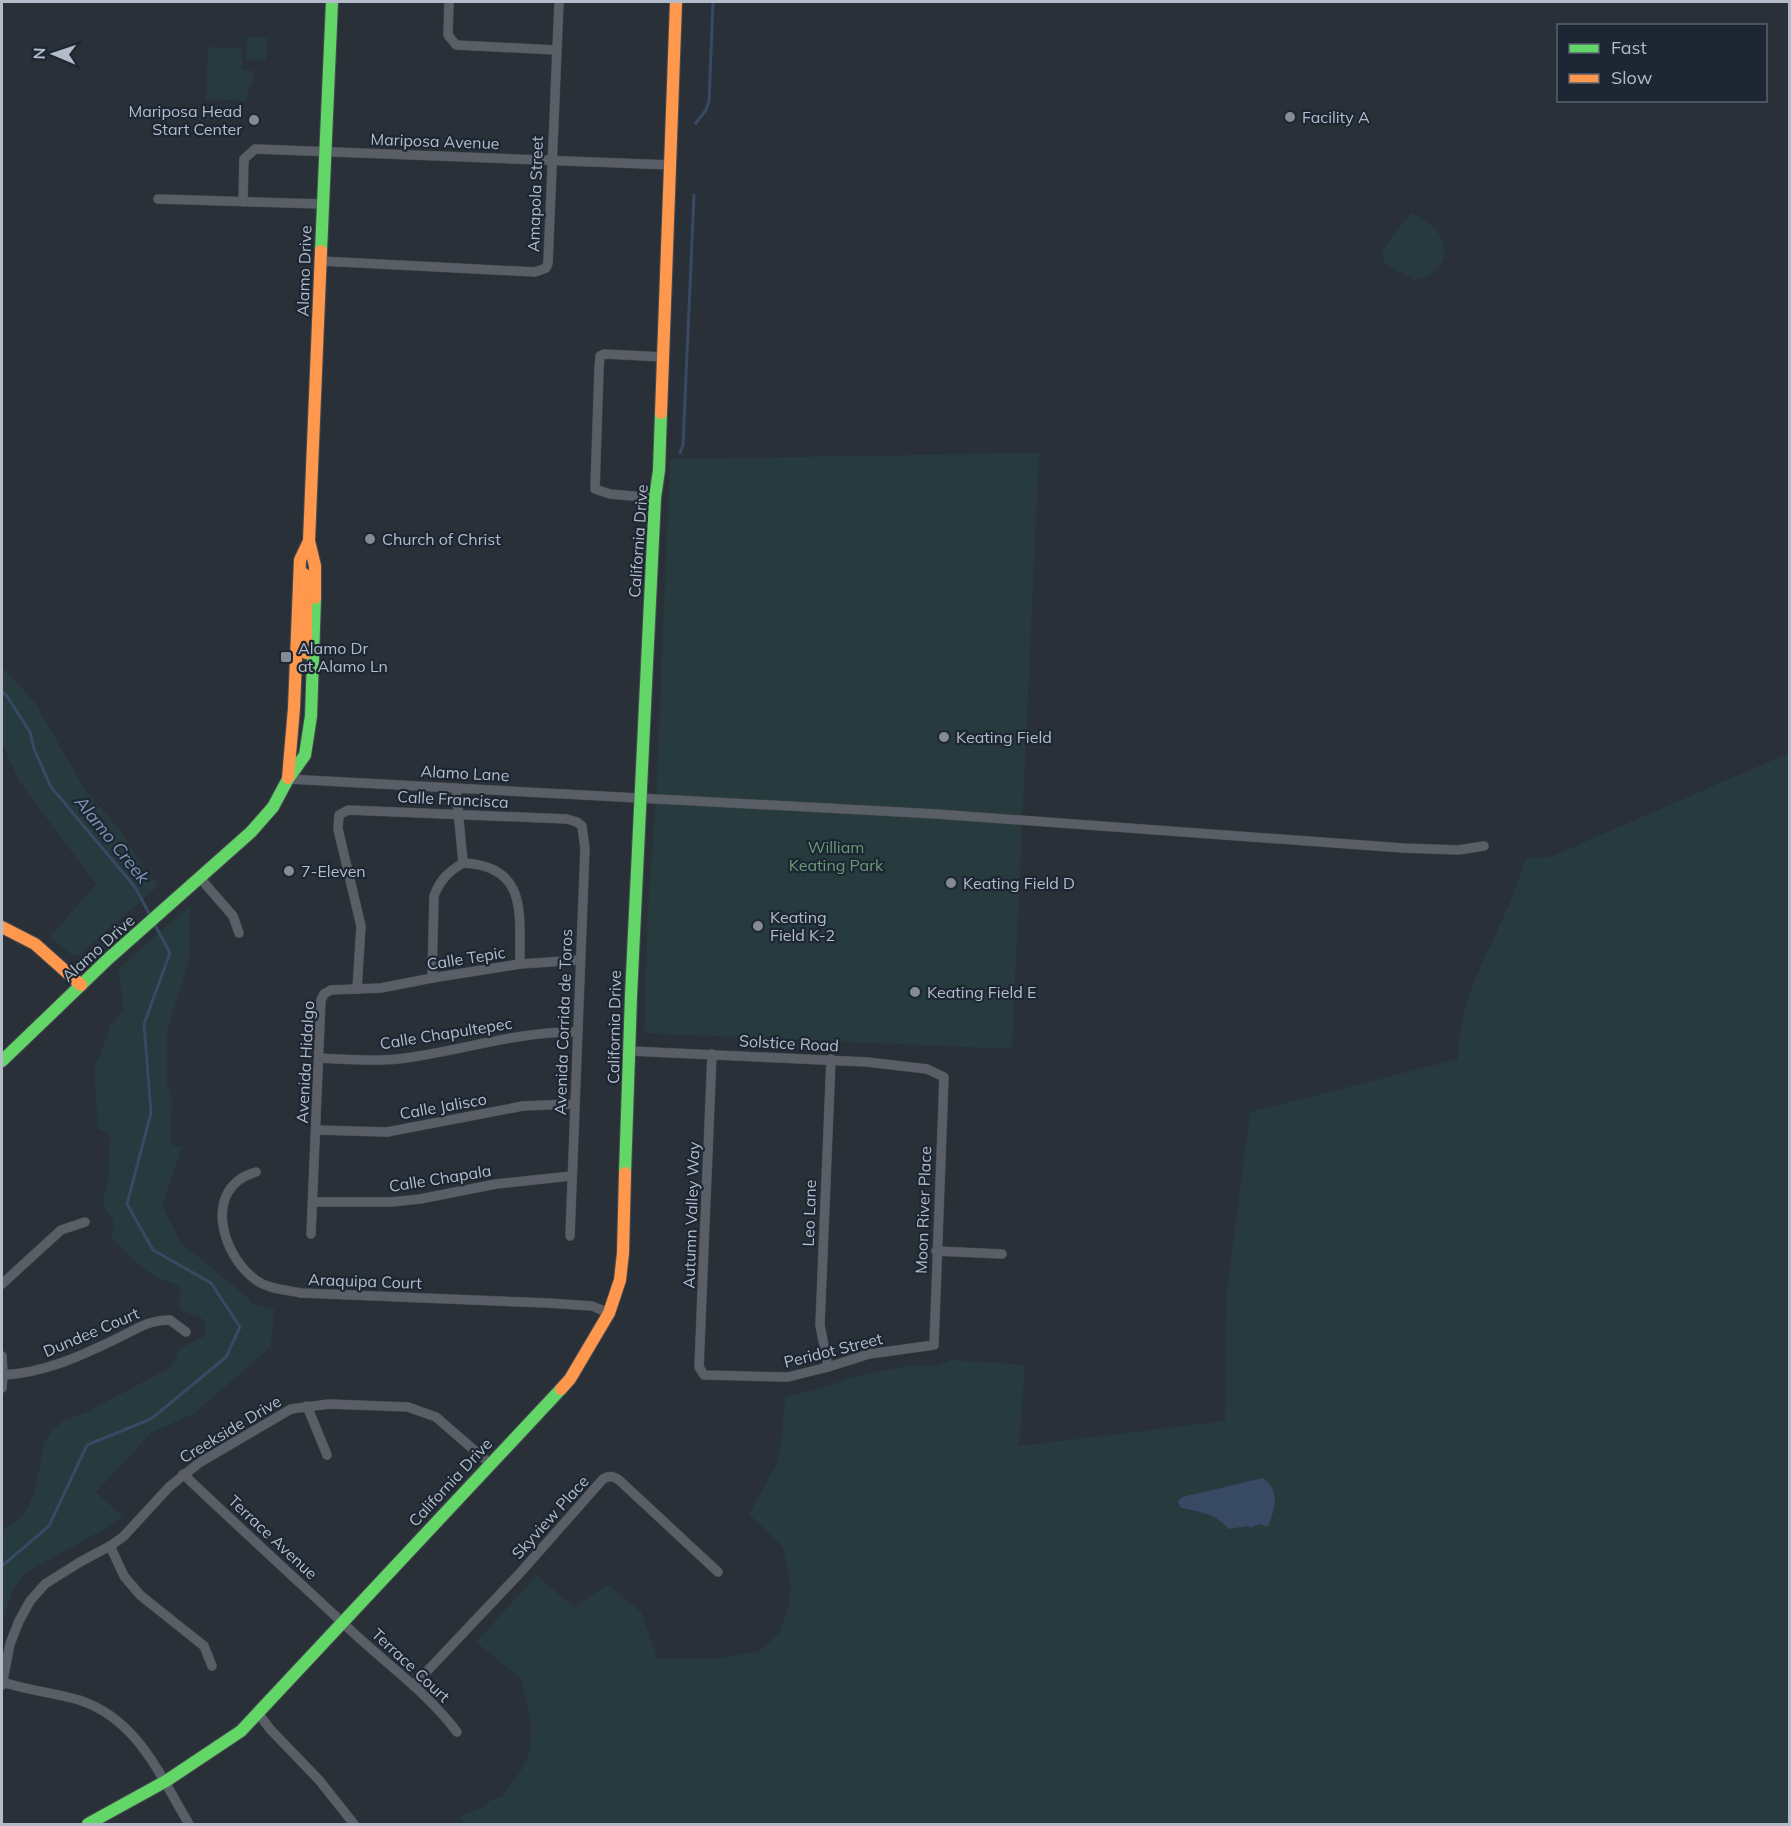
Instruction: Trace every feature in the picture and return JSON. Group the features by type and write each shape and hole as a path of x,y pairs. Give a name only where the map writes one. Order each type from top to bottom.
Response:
{"street":[{"name":"Alamo Drive","path":"2,1061 108,958 145,928 257,825 273,807 288,779 305,755 311,716 315,566 309,541 332,2"},
{"path":"449,2 448,35 456,45 556,50"},
{"name":"Amapola Street","path":"321,261 540,272 546,268 559,2"},
{"name":"California Drive","path":"88,1824 138,1799 200,1762 241,1731 489,1463 570,1379 609,1313 618,1288 623,1253 640,798 655,498 659,470 676,2"},
{"name":"Mariposa Avenue","path":"243,202 244,159 255,149 671,165"},
{"path":"158,199 323,204"},
{"path":"655,498 610,495 595,489 598,369 600,356 604,354 664,357"},
{"name":"Alamo Drive","path":"288,779 294,708 300,562 309,541"},
{"path":"300,562 306,585 306,658 312,678"},
{"name":"Alamo Lane","path":"288,779 640,798 659,801 936,814 1403,848 1458,850 1484,846"},
{"path":"456,788 463,863"},
{"name":"Calle Francisca","path":"357,989 361,926 338,829 339,815 348,810 567,819"},
{"name":"Avenida Corrida de Toros","path":"567,819 582,826 584,837 570,1236"},
{"path":"432,978 434,896 438,884 446,874 463,863 488,866 508,880 515,891 519,903 520,964"},
{"path":"200,878 233,916 239,933"},
{"path":"2,927 35,943 81,985"},
{"name":"Calle Tepic","path":"357,989 381,988 520,964 580,960"},
{"name":"Avenida Hidalgo","path":"311,1234 321,1000 324,994 331,990 357,989"},
{"name":"Calle Chapultepec","path":"319,1058 398,1059 508,1037 577,1032"},
{"name":"Solstice Road","path":"630,1052 831,1059 927,1069 944,1077"},
{"name":"Autumn Valley Way","path":"704,1375 699,1367 712,1054"},
{"name":"Leo Lane","path":"828,1367 820,1325 831,1059"},
{"name":"Moon River Place","path":"934,1345 944,1077"},
{"name":"Calle Jalisco","path":"316,1130 387,1132 523,1106 574,1104"},
{"name":"Araquipa Court","path":"256,1172 237,1179 229,1189 222,1219 224,1236 231,1252 244,1268 257,1281 273,1288 301,1293 592,1306 609,1313"},
{"name":"Calle Chapala","path":"313,1202 361,1204 391,1202 420,1199 496,1184 571,1176"},
{"path":"2,1284 62,1230 85,1222"},
{"path":"936,1251 1002,1254"},
{"name":"Dundee Court","path":"3,1375 59,1365 142,1324 170,1320 186,1332"},
{"name":"Peridot Street","path":"704,1375 788,1377 869,1354 934,1345"},
{"path":"2,1356 2,1387"},
{"name":"Creekside Drive","path":"2,1684 10,1644 19,1621 30,1601 45,1584 123,1537 183,1474 291,1409 329,1404 393,1406 424,1412 436,1417 489,1463"},
{"path":"306,1406 327,1455"},
{"name":"Terrace Avenue","path":"183,1474 343,1622"},
{"name":"Skyview Place","path":"414,1685 520,1573 605,1478 616,1478 718,1572"},
{"path":"110,1546 124,1576 140,1595 204,1646 212,1666"},
{"name":"Terrace Court","path":"343,1622 414,1685 442,1713 456,1732"},
{"path":"2,1684 79,1701 100,1710 125,1727 141,1744 166,1782 189,1824"},
{"path":"258,1713 270,1729 319,1780 354,1824"}],"green space":[{"path":"247,37 267,38 266,60 246,59"},
{"path":"208,47 242,48 242,70 253,71 253,85 248,89 247,101 206,99"},
{"path":"1411,213 1435,229 1444,246 1444,254 1438,268 1414,280 1384,263 1382,254 1390,239"},
{"name":"William Keating Park","path":"1039,453 1012,1049 644,1033 670,459"},
{"path":"2,667 35,703 84,788 121,832 146,872 159,885 80,954 72,955 50,937 96,884 19,781 2,743"},
{"path":"1789,753 1789,1824 464,1824 459,1817 484,1807 491,1800 502,1797 522,1769 530,1750 531,1725 522,1680 476,1642 537,1575 573,1607 608,1585 641,1612 658,1659 719,1658 758,1652 779,1633 788,1608 791,1586 783,1547 749,1514 775,1467 781,1447 785,1397 857,1376 906,1366 936,1366 952,1360 1025,1365 1019,1446 1225,1421 1226,1299 1250,1112 1458,1059 1459,1038 1468,997 1510,902 1526,858 1550,857"},
{"path":"190,906 189,962 167,1030 167,1084 172,1097 171,1145 182,1147 162,1205 182,1244 246,1296 252,1304 274,1309 271,1347 193,1414 152,1432 96,1492 123,1517 25,1573 12,1592 2,1623 2,1531 25,1514 34,1493 45,1441 53,1429 65,1420 85,1413 171,1367 177,1358 178,1349 203,1337 206,1332 206,1324 200,1317 179,1310 180,1287 149,1273 110,1238 114,1225 103,1199 109,1172 110,1133 98,1129 94,1069 110,1026 124,1009 118,969"}],"water":[{"path":"1263,1478 1269,1483 1275,1500 1268,1526 1260,1524 1250,1528 1248,1526 1228,1529 1213,1517 1181,1508 1178,1502 1182,1497"}],"waterway":[{"path":"696,123 706,110 709,101 713,2"},
{"path":"680,453 683,445 694,195"},
{"name":"Alamo Creek","path":"2,692 7,696 30,732 34,749 51,787 135,887 151,917"},
{"name":"Alamo Creek","path":"2,1566 49,1526 87,1445 151,1419 226,1357 240,1327 211,1283 153,1250 127,1204 151,1113 144,1024 170,953 155,925"}],"traffic: fast":[{"path":"321,251 332,2"},
{"path":"625,1173 631,996 661,413"},
{"path":"2,1061 108,959 251,832 273,807 288,779 305,755 311,716 315,598"},
{"path":"88,1824 166,1781 241,1731 561,1389"}],"traffic: slow":[{"path":"661,413 676,2"},
{"path":"315,598 315,566 309,541 321,251"},
{"path":"288,778 294,708 300,560 309,541"},
{"path":"304,574 306,653"},
{"path":"2,927 35,944 81,985"},
{"path":"561,1389 570,1379 609,1313 620,1280 625,1173"}],"place":[{"name":"Facility A","path":"1290,117"},
{"name":"Mariposa Head Start Center","path":"254,120"},
{"name":"Church of Christ","path":"370,539"},
{"name":"Alamo Dr at Alamo Ln","path":"286,657"},
{"name":"Keating Field","path":"944,737"},
{"name":"7-Eleven","path":"289,871"},
{"name":"Keating Field D","path":"951,883"},
{"name":"Keating Field K-2","path":"758,926"},
{"name":"Keating Field E","path":"915,992"}]}
